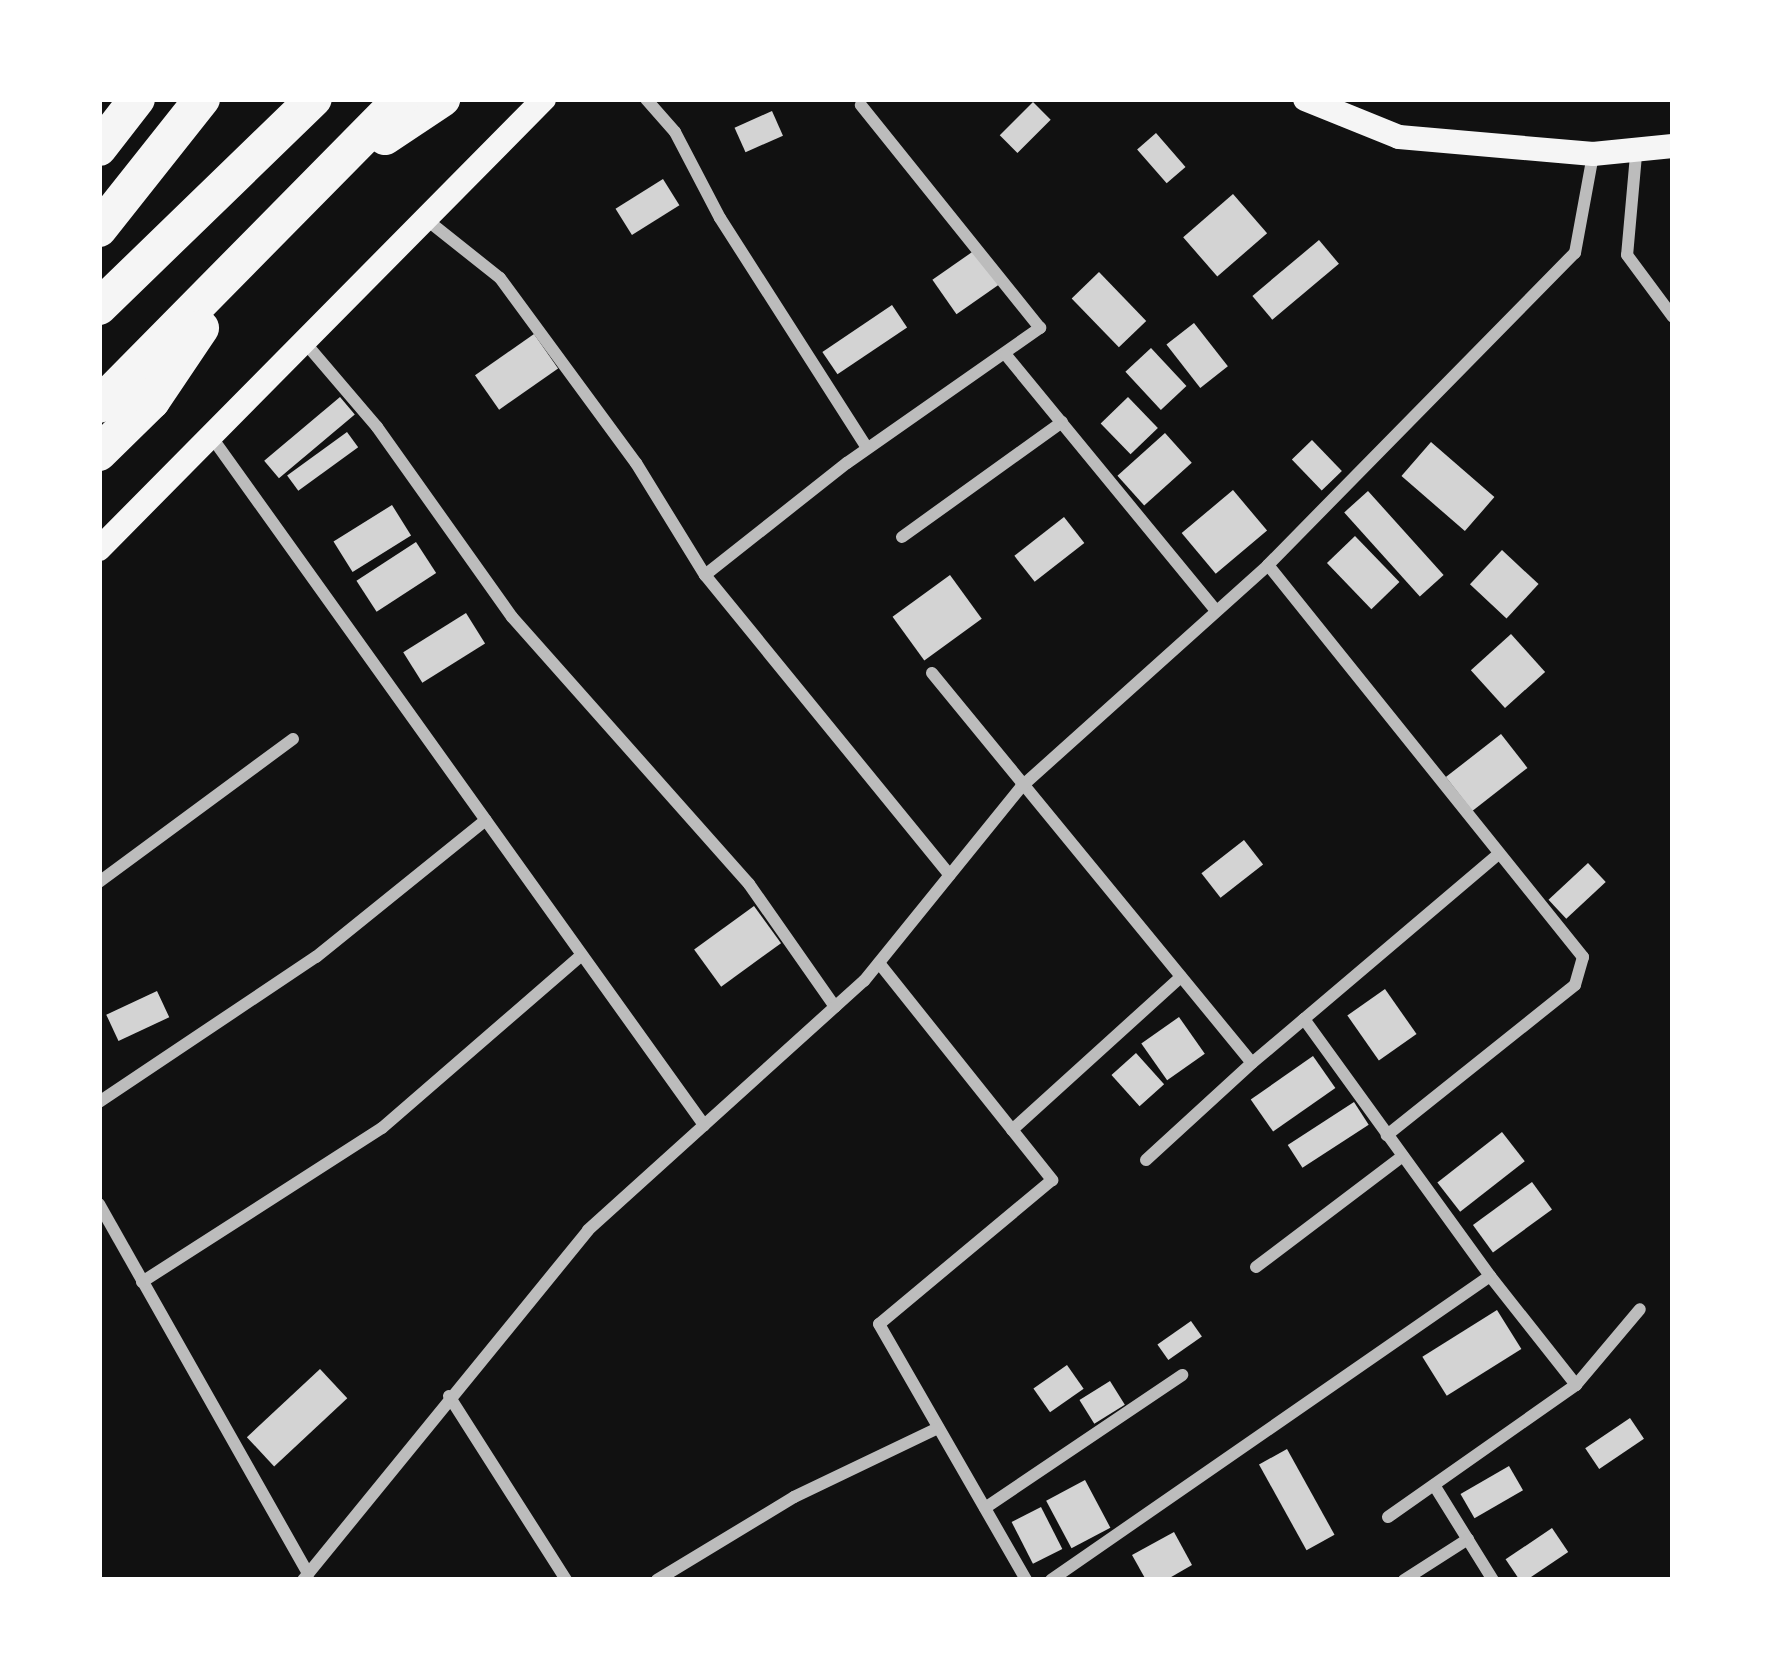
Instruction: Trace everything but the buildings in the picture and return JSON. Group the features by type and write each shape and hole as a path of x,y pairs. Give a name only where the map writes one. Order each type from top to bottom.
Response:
{"highway":[{"path":"99,148 137,99"},
{"path":"99,229 202,99"},
{"path":"99,307 314,99"},
{"path":"99,405 243,265 401,99"},
{"path":"327,176 442,99"},
{"path":"99,453 152,400 243,265"}],"main road":[{"path":"99,549 308,345 544,99"},
{"path":"1305,99 1399,137 1593,154 1636,155 1673,146"}],"street":[{"path":"646,99 675,132 720,218 867,448"},
{"path":"705,574 867,448 1040,328 861,105"},
{"path":"99,1204 306,1577 588,1230 836,1007 879,963 1021,787 1213,607 1268,565 1575,253 1593,154"},
{"path":"1636,155 1627,255 1673,317"},
{"path":"427,220 500,278 636,463 705,574 950,875"},
{"path":"308,345 377,427 512,617 749,884 836,1007"},
{"path":"1006,355 1213,607"},
{"path":"902,536 1062,422"},
{"path":"213,440 704,1126"},
{"path":"1268,565 1496,856 1583,957 1584,968 1575,985 1387,1135"},
{"path":"932,673 1252,1063"},
{"path":"99,882 293,739"},
{"path":"99,1102 316,957 486,820"},
{"path":"1146,1160 1252,1063 1496,856"},
{"path":"142,1282 382,1128 582,955"},
{"path":"879,963 1052,1180 879,1324 1026,1580"},
{"path":"1012,1130 1181,977"},
{"path":"1304,1019 1490,1276 1576,1385"},
{"path":"1256,1267 1402,1156"},
{"path":"1051,1580 1490,1276"},
{"path":"1388,1517 1576,1385 1640,1309"},
{"path":"985,1508 1182,1375"},
{"path":"449,1396 566,1580"},
{"path":"657,1580 794,1497 938,1428"},
{"path":"1434,1485 1493,1580"},
{"path":"1404,1580 1468,1539"}]}
